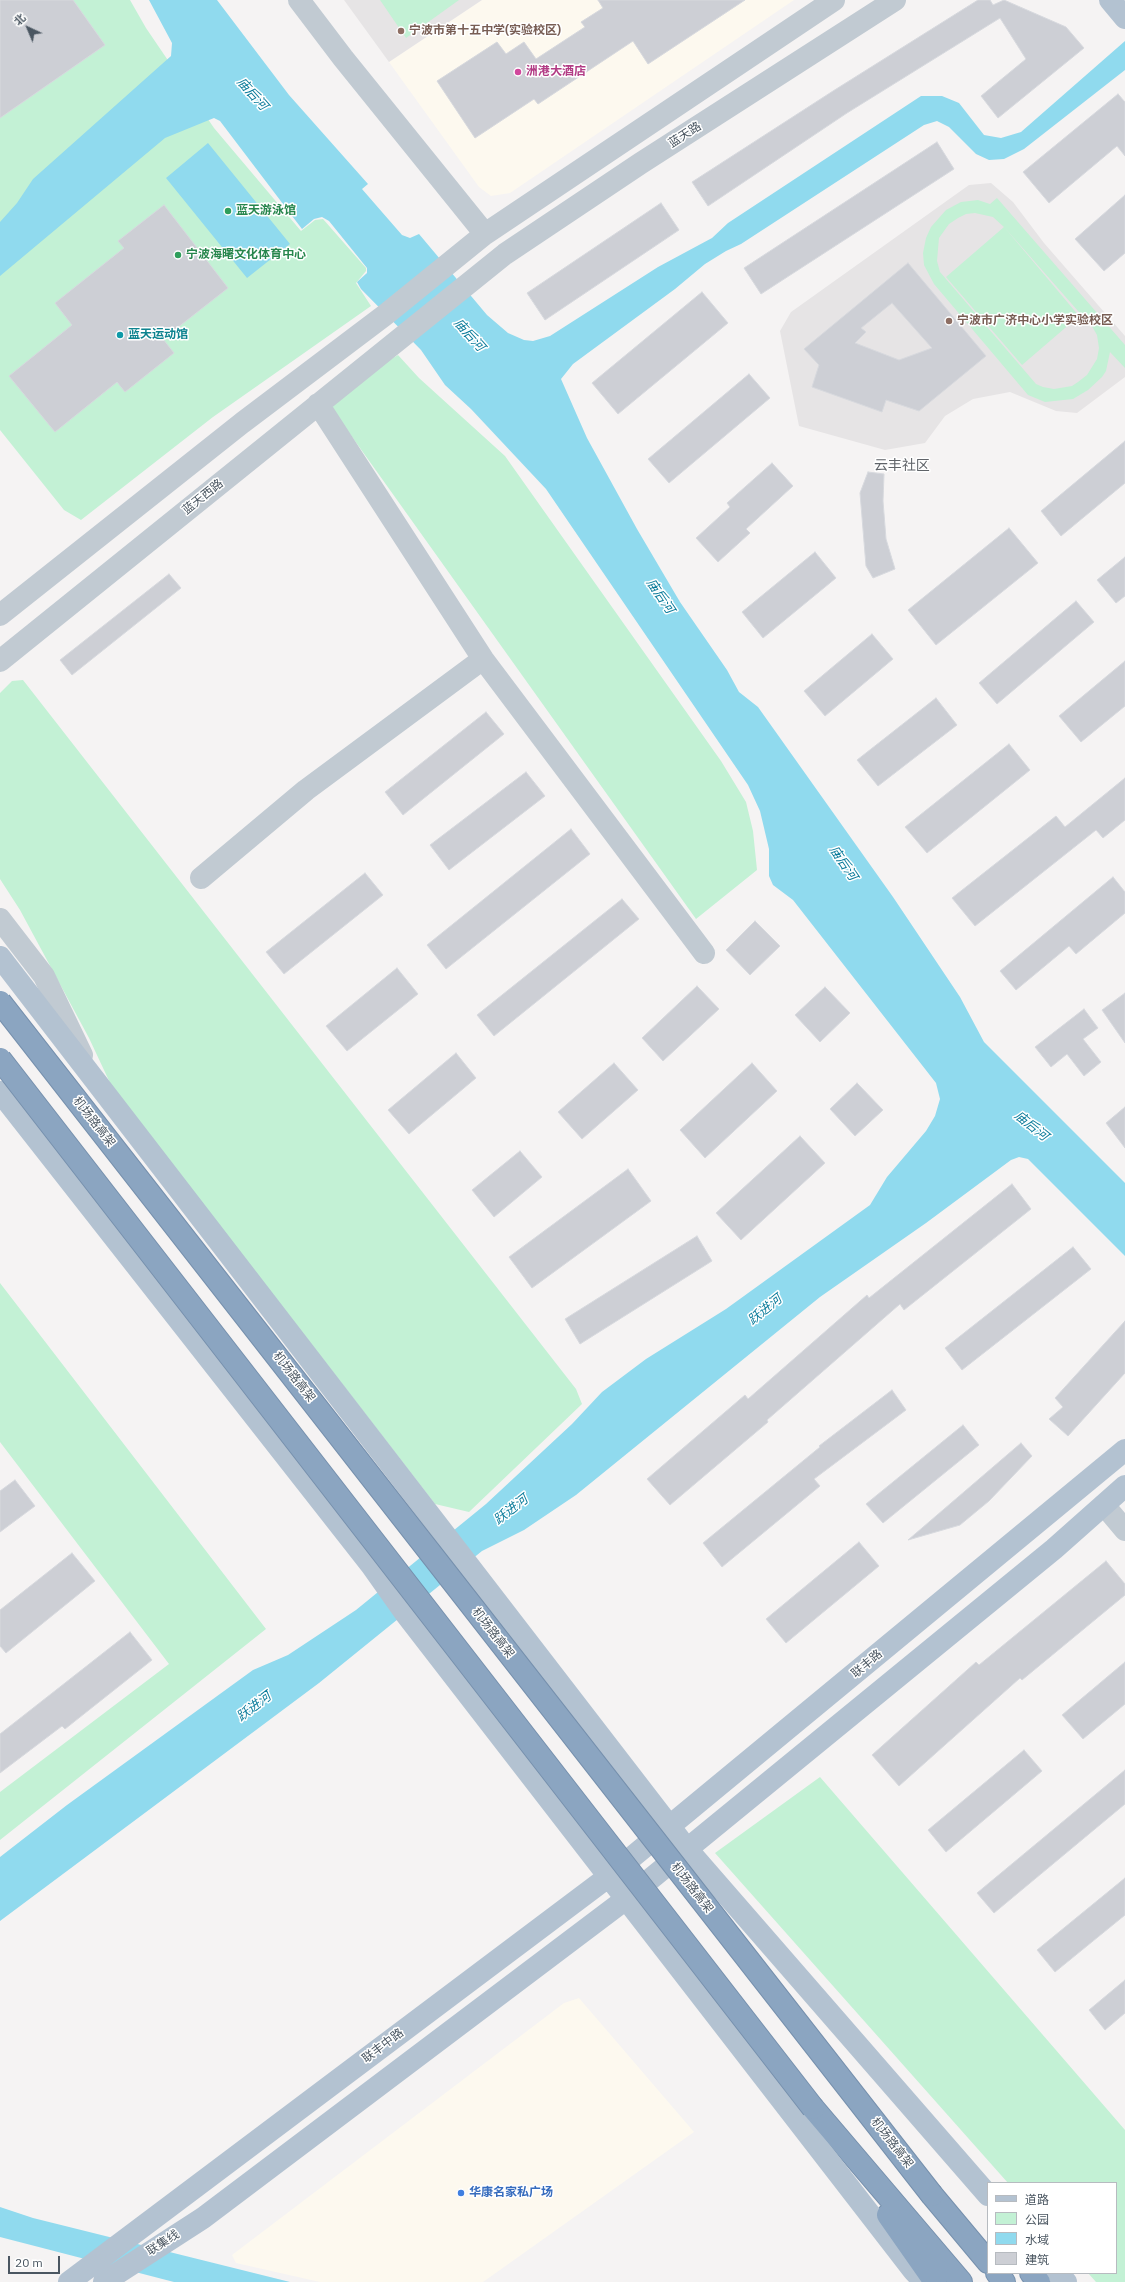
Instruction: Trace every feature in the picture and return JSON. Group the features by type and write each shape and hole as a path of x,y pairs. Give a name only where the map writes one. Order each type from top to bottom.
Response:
{"highway":[{"name":"机场路高架","path":"0,1002 932,2195 987,2261"},
{"path":"0,1059 814,2108 961,2282"},
{"path":"814,2108 934,2282"},
{"path":"932,2195 987,2236"},
{"path":"998,2274 1004,2282"},
{"path":"1032,2274 1040,2282"}],"main road":[{"path":"1111,0 1125,18"},
{"path":"0,957 94,1082 687,1849 987,2194"},
{"path":"0,1092 371,1564 405,1613 608,1877 913,2270 924,2282"},
{"name":"联丰路","path":"608,1877 1125,1450"},
{"path":"626,1899 1054,1549 1125,1486"},
{"name":"联丰中路","path":"158,2215 608,1877"},
{"name":"联集线","path":"104,2282 203,2218 626,1899"},
{"name":"联集线","path":"75,2277 158,2215"},
{"path":"1058,2274 1066,2282"}],"street":[{"path":"299,0 342,58 485,234"},
{"path":"0,615 242,423 385,315 485,234 834,0"},
{"name":"蓝天路","path":"405,334 479,277 505,254 641,163 895,0"},
{"name":"蓝天西路","path":"0,661 405,334"},
{"path":"318,404 483,659 704,953"},
{"path":"202,878 306,790 483,659"},
{"path":"0,919 44,976 94,1082"},
{"path":"1104,1505 1125,1530"}],"shaded area":[{"name":"宁波市第十五中学(实验校区)","path":"344,0 482,0 389,62"},
{"path":"482,0 794,0 510,193 491,196 479,187 389,62"},
{"name":"宁波市广济中心小学实验校区","path":"991,183 1013,202 1044,243 1125,336 1125,377 1077,413 1056,411 1010,392 973,399 945,416 925,443 885,450 799,426 780,331 791,312 969,185"},
{"name":"华康名家私广场","path":"579,1998 694,2132 483,2282 320,2282 236,2263 232,2255 564,2003"}],"green space":[{"name":"宁波海曙文化体育中心","path":"0,0 130,0 146,28 214,128 301,231 315,220 323,219 366,268 366,271 356,283 371,306 213,417 81,520 64,510 0,430"},
{"path":"380,0 459,0 406,38"},
{"path":"997,198 1125,345 1125,368 1110,352 1106,371 1102,377 1088,390 1073,399 1045,402 1028,395 934,284 924,265 923,253 926,238 931,227 946,210 961,202 978,200 990,204","holes":["975,213 993,217 1004,227 946,277 1022,365 1079,316 1005,228 1093,328 1097,335 1099,348 1097,359 1087,375 1072,386 1054,389 1036,384 940,272 937,261 939,238 949,224 966,214"]},
{"path":"398,355 419,378 505,456 721,761 746,802 753,831 757,870 696,919 325,399"},
{"path":"23,680 576,1389 582,1404 469,1512 435,1504 111,1085 89,1038 20,910 0,879 0,693 12,681"},
{"path":"0,1283 266,1629 0,1840 0,1792 169,1664 0,1442"},
{"path":"820,1777 1125,2130 1125,2282 1096,2282 1089,2274 1117,2274 1117,2182 1007,2182 715,1853"}],"water":[{"path":"149,0 217,0 289,95 368,184 362,189 402,235 410,238 419,234 487,315 508,333 524,340 533,341 550,336 658,267 712,238 728,223 921,96 942,96 959,103 984,135 1001,138 1021,132 1125,41 1125,70 1024,149 1004,159 989,160 976,154 949,127 937,121 924,125 741,244 705,264 675,289 573,364 561,379 587,438 637,529 680,602 727,670 739,692 758,707 893,897 960,997 984,1042 1125,1183 1125,1256 1028,1159 1019,1157 1011,1160 926,1223 820,1297 576,1495 524,1530 482,1551 319,1683 0,1921 0,1857 67,1805 253,1670 288,1655 356,1610 486,1504 572,1424 602,1392 646,1359 726,1309 870,1205 887,1177 926,1131 935,1116 940,1099 936,1083 793,900 773,885 769,876 769,849 760,811 748,785 546,489 471,409 445,385 421,350 361,289 357,282 367,273 367,268 329,221 322,217 314,219 302,229 220,121 214,118 165,138 0,276 0,222 17,203 33,179 171,56 172,43"},
{"name":"蓝天游泳馆","path":"208,143 290,244 247,278 166,178"},
{"path":"0,2207 33,2218 290,2282 174,2282 0,2237"}],"building":[{"path":"0,0 73,0 105,45 0,118"},
{"name":"洲港大酒店","path":"598,0 745,0 648,64 633,41 538,104 534,99 475,138 437,81 497,42 506,54 524,42 536,59 585,27 581,22 603,8"},
{"path":"978,0 990,0 993,5 1004,0 1066,27 1084,48 998,118 981,96 1026,59 1000,18 847,113 708,206 692,182"},
{"path":"1118,94 1125,102 1125,156 1117,146 1049,203 1023,172"},
{"path":"937,142 954,169 761,294 744,268"},
{"path":"1125,195 1125,253 1104,271 1075,239"},
{"path":"661,203 679,230 545,320 527,293"},
{"path":"164,205 228,288 163,339 174,353 125,392 117,382 55,432 9,376 72,325 55,303 124,248 118,241"},
{"path":"908,263 986,356 919,411 886,400 882,412 812,387 819,365 804,349","holes":["892,303 932,348 899,360 855,343 866,332 861,328"]},
{"path":"702,292 728,323 618,414 592,383"},
{"path":"749,374 770,398 669,483 648,459"},
{"path":"1125,441 1125,483 1061,536 1041,511"},
{"path":"772,463 793,486 746,529 750,533 718,562 696,538 730,507 727,503"},
{"path":"868,472 884,474 883,501 886,539 895,569 873,578 866,566 860,493"},
{"path":"1009,528 1038,563 936,645 908,610"},
{"path":"815,552 836,578 763,638 742,612"},
{"path":"1125,557 1125,596 1116,603 1097,580"},
{"path":"169,574 181,588 72,675 60,660"},
{"path":"1076,601 1094,622 997,704 979,683"},
{"path":"872,634 893,659 825,716 804,691"},
{"path":"1125,661 1125,706 1081,742 1059,716"},
{"path":"936,698 957,725 878,786 857,760"},
{"path":"486,712 504,734 403,815 385,792"},
{"path":"1009,744 1030,770 927,853 905,827"},
{"path":"526,772 545,796 449,870 430,845"},
{"path":"1125,778 1125,820 1103,838 1096,830 975,926 952,898 1056,816 1065,827"},
{"path":"571,829 590,854 446,969 427,945"},
{"path":"365,873 383,895 284,974 266,952"},
{"path":"1113,877 1125,892 1125,913 1076,954 1069,946 1016,990 1000,971"},
{"path":"622,899 639,919 494,1036 477,1015"},
{"path":"755,921 780,946 750,975 726,950"},
{"path":"397,968 418,994 347,1051 326,1026"},
{"path":"697,986 719,1009 663,1061 642,1038"},
{"path":"825,987 850,1013 820,1042 795,1015"},
{"path":"1125,993 1125,1043 1102,1010"},
{"path":"1084,1009 1098,1028 1083,1039 1101,1062 1084,1076 1067,1054 1051,1067 1035,1047"},
{"path":"456,1053 476,1078 409,1134 388,1110"},
{"path":"614,1063 638,1090 582,1139 558,1112"},
{"path":"752,1063 777,1091 705,1158 680,1130"},
{"path":"857,1083 883,1110 855,1136 830,1109"},
{"path":"1125,1107 1125,1148 1106,1123"},
{"path":"800,1136 825,1163 741,1240 716,1213"},
{"path":"520,1151 542,1177 494,1217 472,1190"},
{"path":"628,1169 651,1201 532,1288 509,1257"},
{"path":"1012,1184 1031,1209 904,1310 900,1304 767,1420 768,1422 670,1505 647,1479 745,1395 748,1399 867,1295 869,1298"},
{"path":"697,1236 712,1261 580,1344 565,1319"},
{"path":"1073,1247 1091,1269 962,1370 945,1348"},
{"path":"1125,1321 1125,1373 1068,1436 1049,1419 1063,1407 1055,1398"},
{"path":"892,1390 906,1410 814,1479 820,1486 722,1567 703,1543 820,1447 819,1446"},
{"path":"963,1425 979,1445 883,1523 866,1504"},
{"path":"1021,1443 1032,1456 989,1501 960,1525 908,1540"},
{"path":"15,1480 35,1506 0,1532 0,1491"},
{"path":"859,1542 879,1566 786,1643 766,1619"},
{"path":"72,1553 95,1581 6,1653 0,1646 0,1610"},
{"path":"1106,1561 1125,1584 1125,1595 1022,1680 1020,1678 899,1786 872,1755 976,1662 979,1665"},
{"path":"130,1632 152,1660 65,1729 62,1726 0,1773 0,1734"},
{"path":"1125,1662 1125,1704 1083,1739 1062,1715"},
{"path":"1024,1750 1042,1771 946,1852 928,1830"},
{"path":"1125,1770 1125,1804 994,1913 977,1893"},
{"path":"1125,1878 1125,1915 1055,1972 1037,1950"},
{"path":"1125,1980 1125,2013 1105,2030 1089,2010"}],"place":[{"name":"宁波市第十五中学(实验校区)","path":"401,31"},
{"name":"洲港大酒店","path":"518,72"},
{"name":"蓝天游泳馆","path":"228,211"},
{"name":"宁波海曙文化体育中心","path":"178,255"},
{"name":"宁波市广济中心小学实验校区","path":"949,321"},
{"name":"蓝天运动馆","path":"120,335"},
{"name":"华康名家私广场","path":"461,2193"}],"district":[{"name":"云丰社区","path":"902,466"}],"water label":[{"name":"庙后河","path":"252,94"},
{"name":"庙后河","path":"469,335"},
{"name":"庙后河","path":"660,596"},
{"name":"庙后河","path":"843,863"},
{"name":"庙后河","path":"1031,1126"},
{"name":"跃进河","path":"765,1310"},
{"name":"跃进河","path":"511,1510"},
{"name":"跃进河","path":"254,1707"}]}
